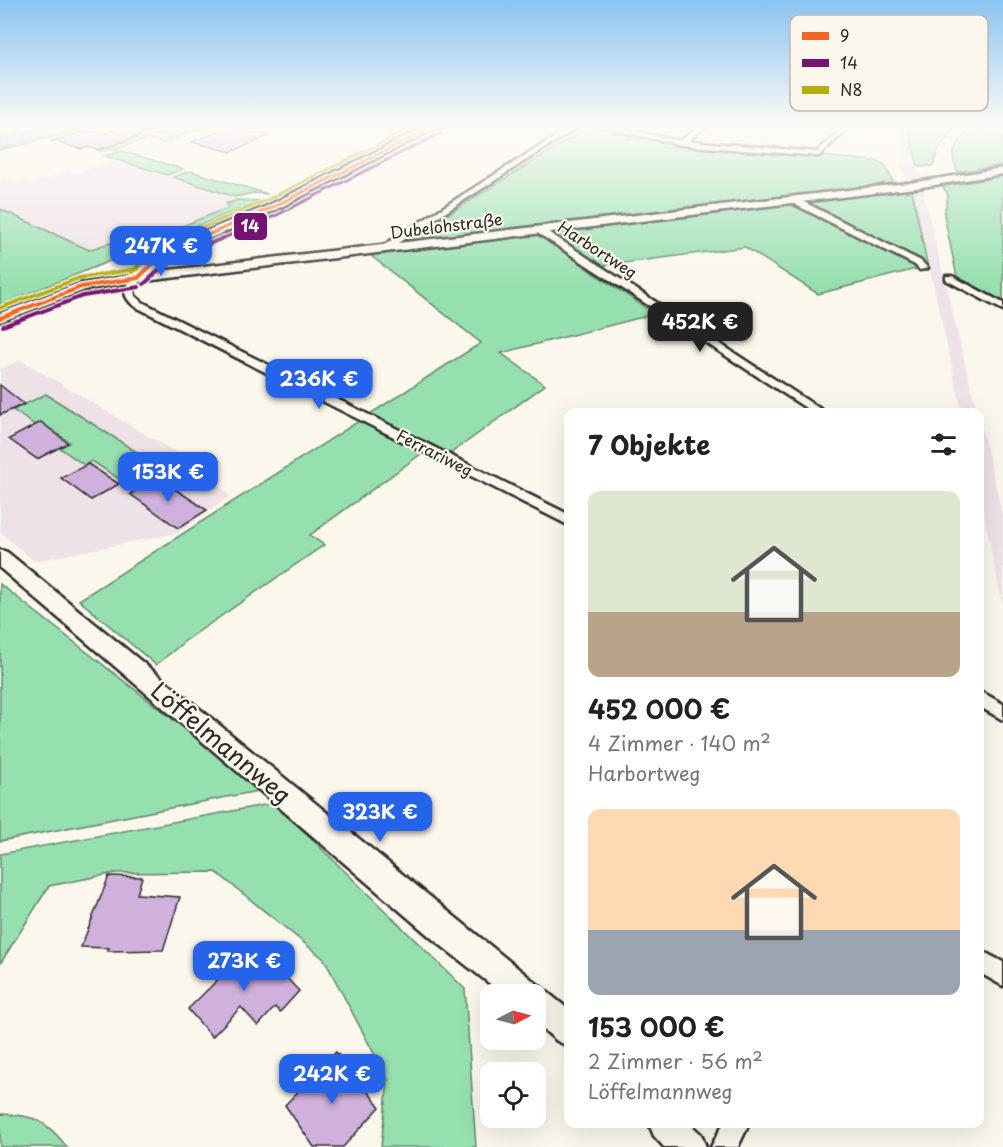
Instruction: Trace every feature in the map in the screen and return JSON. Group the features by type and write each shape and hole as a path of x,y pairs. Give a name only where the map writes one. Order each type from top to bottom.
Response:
{"main road":[{"path":"138,278 164,253 283,203 331,179"},
{"name":"Dubelohstraße","path":"0,318 81,287 138,278 381,250 403,242 540,230 962,179"},
{"name":"Löffelmannweg","path":"0,557 515,984"},
{"path":"546,1011 564,1026"},
{"path":"670,1128 688,1147"}],"street":[{"path":"403,242 498,179"},
{"path":"793,200 918,263 923,268"},
{"name":"Harbortweg","path":"540,230 813,408"},
{"name":"Ferrariweg","path":"138,278 130,285 129,294 130,298 138,303 564,518"},
{"path":"949,278 1003,307"},
{"path":"984,701 1003,713"},
{"path":"984,963 1003,975"},
{"path":"724,1147 735,1128"}],"shaded area":[{"path":"0,179 9,179 17,182 24,180 30,183 45,179 173,179 243,201 126,249 109,243 89,250 0,209"},
{"path":"905,179 921,179 906,182"},
{"path":"923,189 976,408 961,408 912,190"},
{"path":"21,360 200,467 230,496 178,533 34,561 0,532 0,369"},
{"path":"984,438 1003,517 1003,608 984,515"}],"green space":[{"path":"178,179 216,179 268,194 254,193 235,197"},
{"path":"506,179 892,179 895,185 411,243 410,238"},
{"path":"989,179 1003,179 1003,301 957,277 944,215 948,195 943,187"},
{"path":"912,190 928,268 920,268 818,294 745,247 586,268 655,314 501,353 545,385 450,454 432,446 310,535 324,545 185,641 156,665 79,600 481,343 370,255"},
{"path":"237,200 260,201 0,305 0,209 89,250 109,243 125,249 230,207 226,204"},
{"path":"46,394 168,472 136,490 92,461 84,465 60,448 69,442 42,423 36,426 13,410"},
{"path":"0,584 263,790 0,841"},
{"path":"275,803 465,989 476,1147 381,1147 388,1080 324,959 216,872 115,873 49,886 0,964 0,854"},
{"path":"0,1114 22,1116 38,1121 46,1125 67,1147 0,1147"}],"building":[{"path":"0,385 24,404 0,415"},
{"path":"41,422 68,443 37,459 9,439"},
{"path":"88,464 119,484 91,500 61,478"},
{"path":"158,478 207,510 178,528 130,494"},
{"path":"109,876 142,877 137,894 180,897 163,950 108,951 109,948 81,947"},
{"path":"254,944 299,991 280,1012 275,1007 258,1026 241,1007 212,1037 188,1009"},
{"path":"336,1052 380,1107 343,1147 314,1147 285,1105"}],"transit line":[{"name":"N8","path":"132,272 160,245 267,200 310,179"},
{"name":"9","path":"138,278 164,253 271,208 330,179"},
{"name":"14","path":"144,284 169,261 275,216 350,179"},
{"name":"N8","path":"0,308 79,278 137,269"},
{"name":"9","path":"0,318 81,287 138,278"},
{"name":"14","path":"3,326 83,296 139,287"}]}
